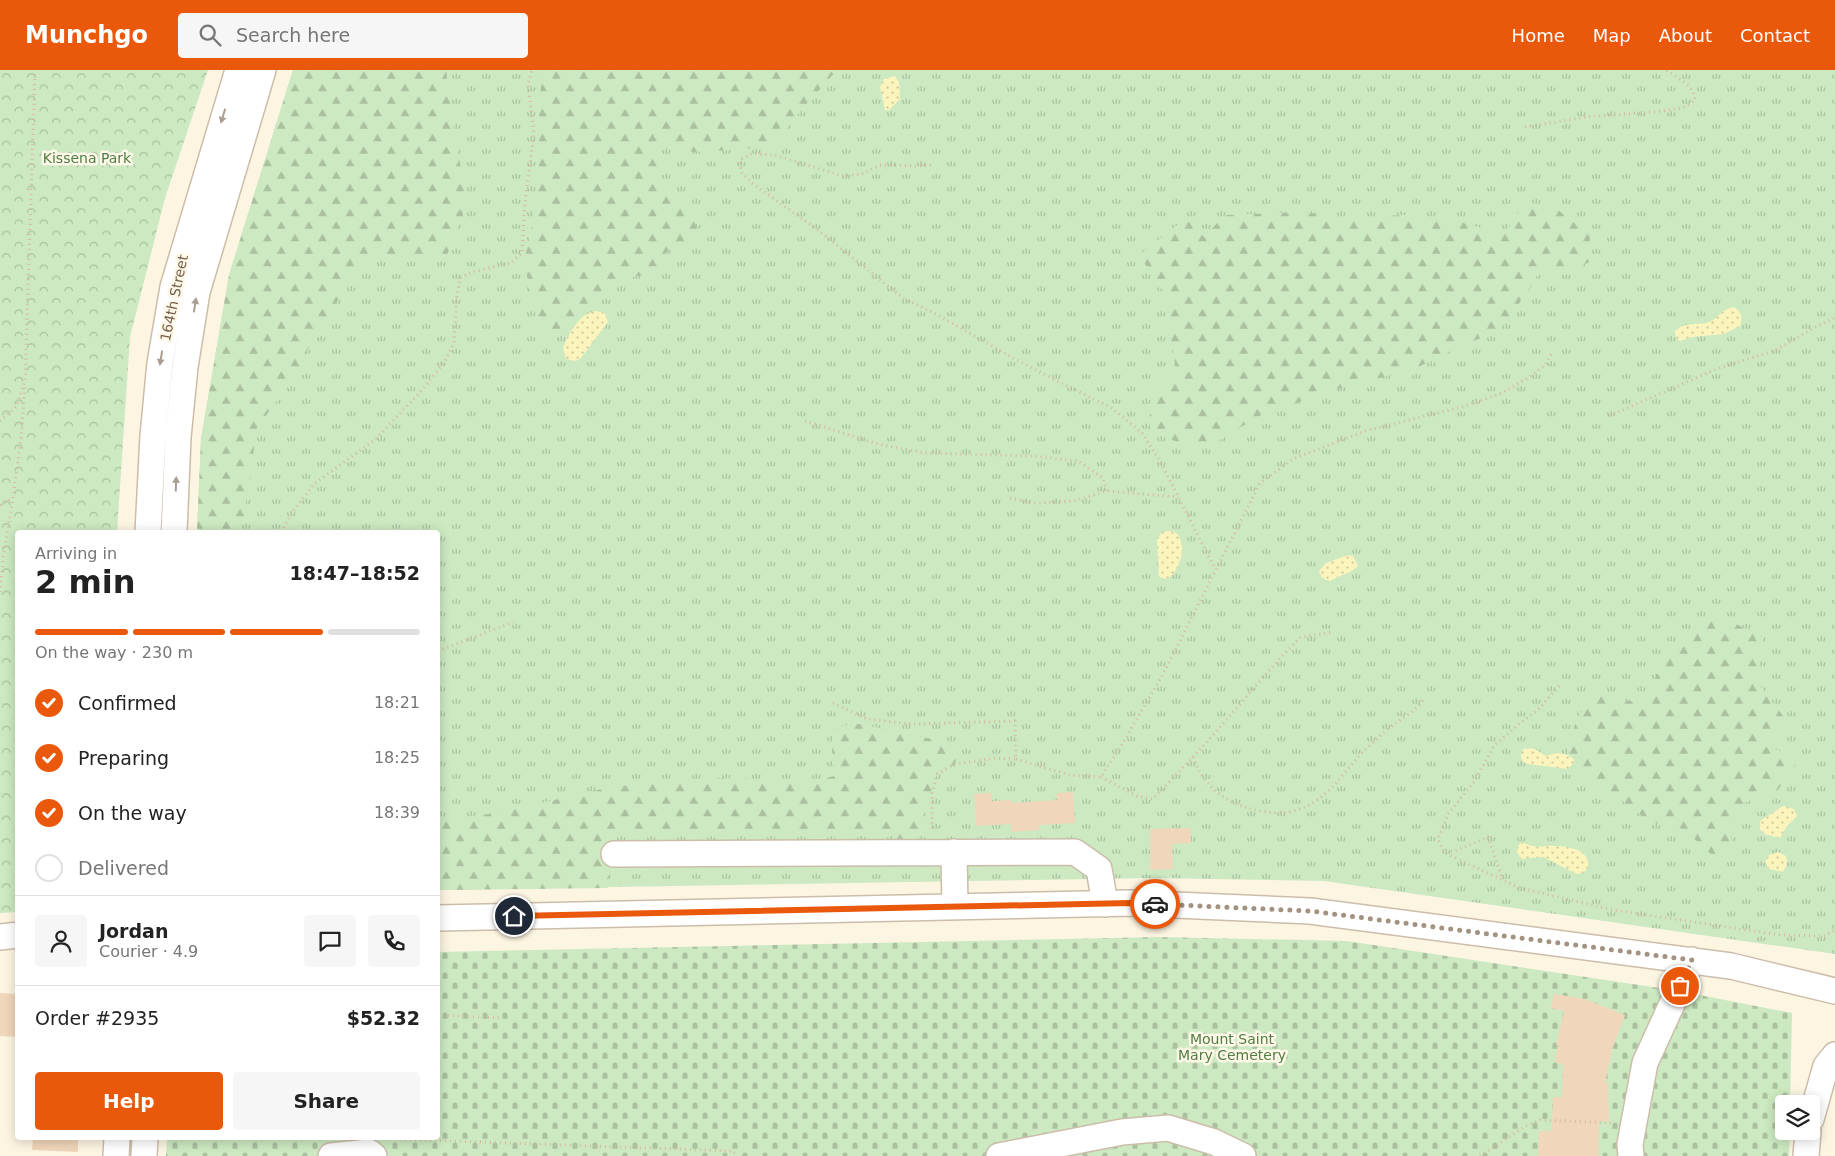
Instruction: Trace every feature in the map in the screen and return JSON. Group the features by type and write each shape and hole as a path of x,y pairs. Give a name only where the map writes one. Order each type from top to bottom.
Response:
{"street":[{"name":"164th Street","path":"148,530 153,436 160,363 173,287 238,70"},
{"name":"164th Street","path":"174,530 178,437 185,367 197,292 263,70"},
{"path":"614,854 1075,852 1099,869 1106,904"},
{"path":"944,853 955,907"},
{"path":"440,918 1130,903 1310,911 1692,960 1731,966 1835,991"},
{"path":"0,937 15,935"},
{"path":"1632,1156 1630,1144 1645,1063 1692,960"},
{"path":"1818,1095 1826,1066 1835,1056"},
{"path":"999,1156 1122,1132 1168,1128 1214,1142 1243,1156"},
{"path":"116,1156 117,1140"},
{"path":"144,1156 145,1140"},
{"path":"1806,1156 1807,1140"},
{"path":"331,1156 369,1152 374,1156"}],"path":[{"path":"0,592 4,551 21,438 25,381 35,70"},
{"path":"282,530 292,513 314,484 376,439 423,389 445,361 454,343 460,278 472,272 511,263 522,253 525,202 534,134 528,85 532,70"},
{"path":"1525,127 1586,116 1664,111 1685,107 1695,100 1695,94 1691,87 1666,70"},
{"path":"931,165 880,165 862,174 843,176 778,156 753,153 740,162 742,173 753,184 818,230 903,298 936,314 1061,383 1112,408 1142,434 1160,461 1215,569"},
{"path":"1609,416 1714,370 1776,350 1835,318"},
{"path":"1101,777 1163,674 1260,483 1292,459 1365,431 1462,407 1500,394 1528,378 1545,365 1553,350"},
{"path":"0,421 16,407 25,381"},
{"path":"805,421 878,444 925,453 1035,456 1078,461 1103,478 1107,491"},
{"path":"1010,498 1034,503 1074,501 1107,491 1178,497"},
{"path":"0,505 13,498"},
{"path":"440,650 513,622"},
{"path":"944,853 932,793 937,774 955,764 996,758 1016,759 1069,775 1101,777 1136,796 1153,798 1193,757 1301,637 1334,632"},
{"path":"1559,686 1538,710 1518,724 1494,746 1474,782 1448,814 1438,840 1445,853 1520,888 1634,913 1780,935 1825,936 1835,930"},
{"path":"1193,757 1198,770 1211,788 1227,800 1272,814 1300,810 1327,792 1356,758 1389,728 1414,712 1424,699"},
{"path":"833,702 868,719 912,724 1015,721 1016,759"},
{"path":"1445,853 1458,850 1488,837 1502,879"},
{"path":"440,1015 502,1018"},
{"path":"1480,1156 1526,1126 1540,1120 1614,1123 1614,1132"},
{"path":"423,1140 733,1151 737,1156"}],"green space":[{"name":"Kissena Park","path":"0,70 208,70 165,198 130,337 117,530 15,530 15,912 0,913"},
{"path":"293,70 1835,70 1835,954 1324,881 1151,878 440,890 440,530 197,530 201,439 229,275"},
{"path":"293,70 446,70 455,138 464,184 463,216 447,255 369,255 332,309 310,345 298,371 257,428 244,517 239,530 197,530 201,439 229,275"},
{"path":"543,70 837,70 797,115 776,143 745,149 695,152 659,146 659,183 691,207 698,234 665,253 655,272 609,283 573,327 568,338 539,327 524,263 532,226 539,174 539,103"},
{"path":"1525,202 1554,207 1590,235 1589,262 1565,275 1558,270 1539,271 1530,289 1498,331 1461,346 1414,369 1330,391 1259,416 1215,443 1180,443 1150,431 1150,413 1158,384 1169,385 1175,364 1170,332 1169,307 1162,290 1139,255 1186,218 1204,237 1225,215 1302,212 1348,218 1405,215 1464,223 1504,234"},
{"path":"1719,615 1763,638 1759,662 1759,684 1786,720 1769,747 1799,758 1778,790 1744,803 1731,821 1732,855 1713,856 1684,829 1663,827 1630,809 1621,799 1592,784 1574,771 1574,759 1568,754 1576,720 1595,692 1633,702 1645,696 1667,658"},
{"path":"861,724 960,745 955,764 937,774 917,841 894,844 893,831 611,834 608,888 440,890 440,823 515,809 611,787 689,779 740,778 780,782 835,776 832,749 835,726"},
{"name":"Mount Saint Mary Cemetery","path":"1158,937 1347,941 1679,991 1792,1013 1790,1095 1775,1095 1775,1140 1790,1140 1789,1156 166,1156 167,1140 440,1140 440,952"}],"sand":[{"path":"895,76 899,82 900,99 889,110 885,110 880,87 884,79"},
{"path":"1734,307 1741,315 1740,326 1724,334 1692,337 1680,341 1676,338 1675,332 1678,328 1709,322 1725,310"},
{"path":"596,311 605,313 608,322 581,358 576,361 566,359 563,348 575,325 584,316"},
{"path":"1162,532 1175,532 1179,536 1182,554 1173,574 1167,579 1159,576 1157,539"},
{"path":"1348,555 1353,556 1358,566 1352,571 1330,581 1322,578 1319,571 1326,563"},
{"path":"1526,748 1535,749 1546,756 1557,753 1564,754 1574,759 1574,763 1567,769 1528,764 1523,762 1521,757 1522,750"},
{"path":"1783,806 1794,809 1797,816 1787,826 1780,838 1764,834 1760,829 1760,821"},
{"path":"1522,842 1536,847 1559,846 1577,850 1586,857 1588,868 1583,873 1577,874 1543,857 1522,859 1517,852 1518,846"},
{"path":"1778,852 1787,858 1787,864 1783,872 1769,869 1765,862 1769,855"}],"building":[{"path":"1073,792 1075,823 1039,825 1039,830 1011,832 1011,824 976,826 974,794 991,793 992,801 1011,800 1011,803 1057,800 1057,793"},
{"path":"1190,828 1191,843 1172,844 1173,869 1150,870 1150,829"},
{"path":"0,993 15,994 15,1037 0,1036"},
{"path":"1554,994 1585,999 1625,1015 1612,1050 1605,1083 1608,1083 1609,1121 1599,1121 1598,1156 1538,1156 1539,1131 1552,1131 1553,1097 1562,1097 1563,1064 1555,1062 1558,1045 1556,1045 1564,1011 1551,1008"},
{"path":"33,1140 78,1140 78,1152 32,1150"}],"way so far":[{"path":"1155,904 1310,911 1692,960 1680,986"}],"route":[{"path":"514,916 1155,904"}]}
